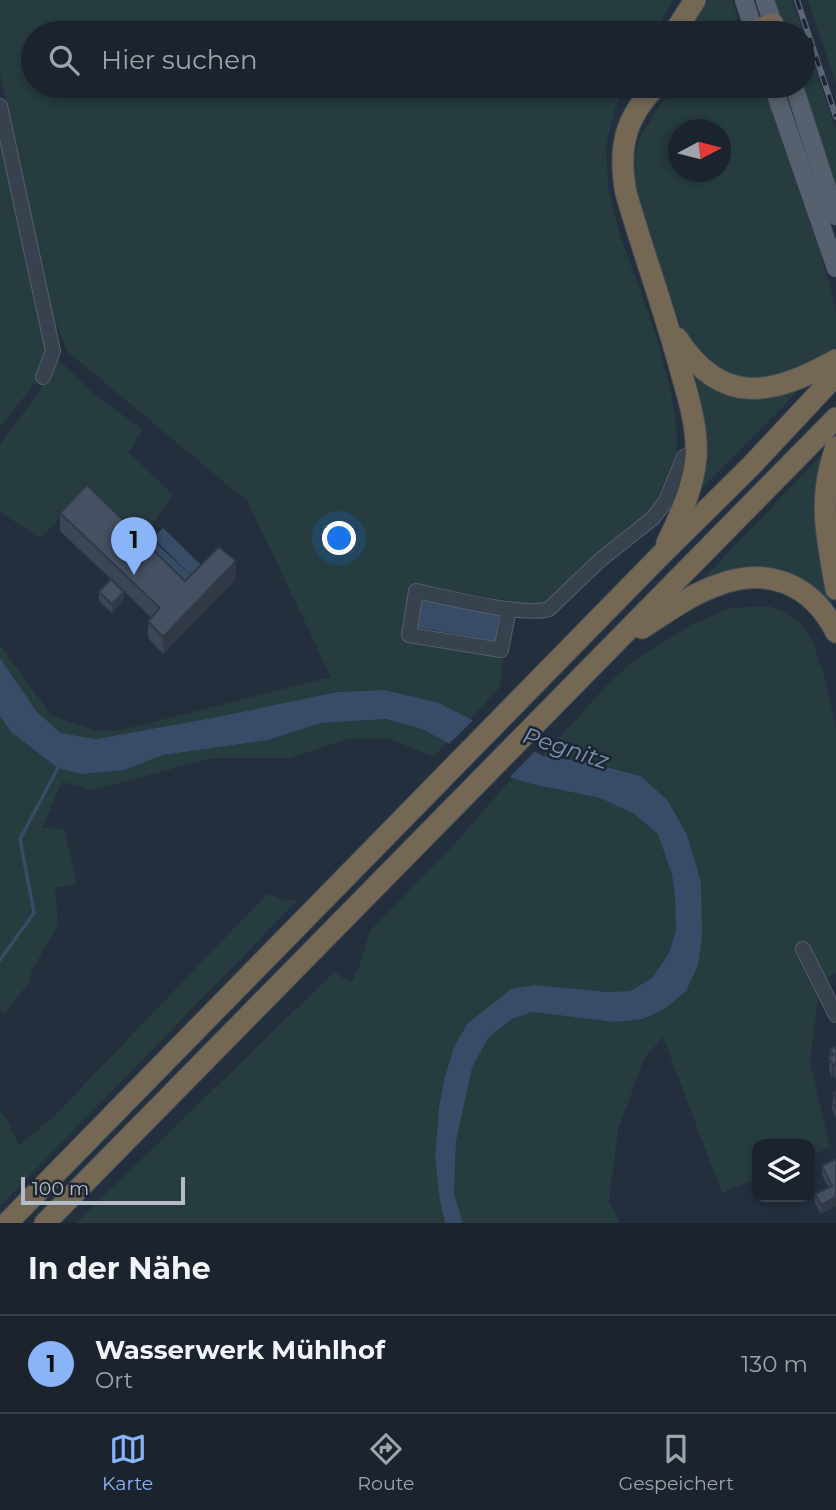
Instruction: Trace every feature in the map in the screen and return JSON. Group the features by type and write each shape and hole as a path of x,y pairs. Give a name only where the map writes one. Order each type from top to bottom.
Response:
{"highway":[{"path":"682,21 695,0"},
{"path":"641,98 624,138 623,179 693,415 696,450 690,487 672,533 659,557"},
{"path":"667,322 698,366 733,386 750,389 787,384 836,360"},
{"path":"7,1223 751,466 836,375"},
{"path":"45,1223 836,418"},
{"path":"836,447 826,483 824,504 825,527 836,589"},
{"path":"613,645 696,595 739,579 778,580 801,590 819,605 836,632"}],"main road":[{"path":"744,0 756,21"},
{"path":"763,21 765,0"},
{"path":"777,98 836,268"},
{"path":"798,98 836,216"}],"street":[{"path":"0,106 53,351 43,377"},
{"path":"509,609 501,650 408,635 416,591 509,609 549,609 599,561 653,518 666,501 684,457 696,450"},
{"path":"803,949 836,1015"}],"green space":[{"path":"0,0 673,0 662,21 21,21 21,98 620,98 615,108 606,146 608,188 620,235 656,335 671,392 677,431 676,476 663,500 547,604 539,606 411,584 402,639 504,655 500,687 470,719 439,703 385,690 337,692 96,739 61,733 37,712 0,658 0,645 52,716 96,731 121,730 331,677 248,502 67,351 47,301 26,189 0,74"},
{"path":"704,0 732,0 738,19 734,21 692,21"},
{"path":"772,0 792,0 799,21 780,21"},
{"path":"808,0 836,0 836,83"},
{"path":"815,68 836,130 836,189 807,98 815,98"},
{"path":"666,98 768,98 822,258 836,309 836,346 793,373 751,382 712,368 687,339 673,307 637,193 636,148 642,133"},
{"path":"0,125 49,345 40,377 0,427"},
{"path":"58,359 96,396 143,430 128,452 173,495 138,543 86,492 40,538 0,512 0,444 41,390"},
{"path":"686,364 700,377 800,389 701,490 698,489"},
{"path":"823,454 816,486 815,518 834,611 804,583 697,585"},
{"path":"768,606 799,621 813,642 836,726 836,973 820,982 810,1063 830,1147 815,1154 815,1139 752,1139 752,1180 722,1193 663,1037 645,1057 618,1129 609,1201 620,1223 463,1223 454,1193 456,1142 472,1068 488,1038 512,1019 532,1012 615,1022 702,936 641,775 591,763 543,756 608,684 635,660 691,625 731,608"},
{"path":"0,716 11,732 124,770 163,755 268,740 321,723 386,719 422,729 447,742 434,757 387,738 348,739 289,758 213,758 92,790 62,782 42,828 64,829 77,884 55,888 58,925 31,972 30,981 5,1013 0,1012"},
{"path":"512,778 600,798 634,814 658,834 672,875 676,930 669,953 652,978 630,991 609,992 535,985 467,1024 454,1047 439,1108 435,1157 445,1223 76,1223 334,972 351,983 370,931 453,846"},
{"path":"267,894 297,901 0,1206 0,1112 6,1117 19,1146 58,1112"}],"water":[{"path":"163,528 201,565 191,575 153,538"},
{"path":"152,540 192,576 183,586 143,550"},
{"path":"420,598 500,612 495,641 415,627"},
{"path":"0,658 37,712 61,733 96,739 337,692 385,690 439,703 543,756 591,763 641,776 668,801 687,835 701,882 702,936 698,966 686,991 663,1010 642,1019 615,1022 532,1012 512,1019 488,1038 472,1068 456,1142 454,1193 463,1223 445,1223 435,1158 439,1108 454,1047 467,1024 511,989 535,985 608,992 630,991 652,978 669,953 676,930 672,875 658,834 634,814 600,798 512,778 422,729 386,719 321,723 268,740 163,755 124,770 82,774 58,768 11,732 0,716"}],"pier":[{"path":"475,718 537,749 508,779 447,746"}],"building":[{"path":"87,485 185,581 219,547 236,561 163,637 148,621 160,608 60,513"},
{"path":"111,579 124,592 112,604 99,592"},
{"path":"836,1047 836,1067 829,1057 833,1055 830,1049"},
{"path":"836,1091 836,1110 832,1100 835,1099 833,1093"},
{"path":"836,1159 836,1197 821,1205 815,1194 832,1186 822,1166"}],"waterway":[{"path":"0,960 34,913 20,839 60,764"}],"railway":[{"path":"797,0 804,21"},
{"path":"815,54 836,117"}],"place":[{"name":"Wasserwerk Mühlhof","path":"134,575"}],"water label":[{"name":"Pegnitz","path":"566,748"}]}
